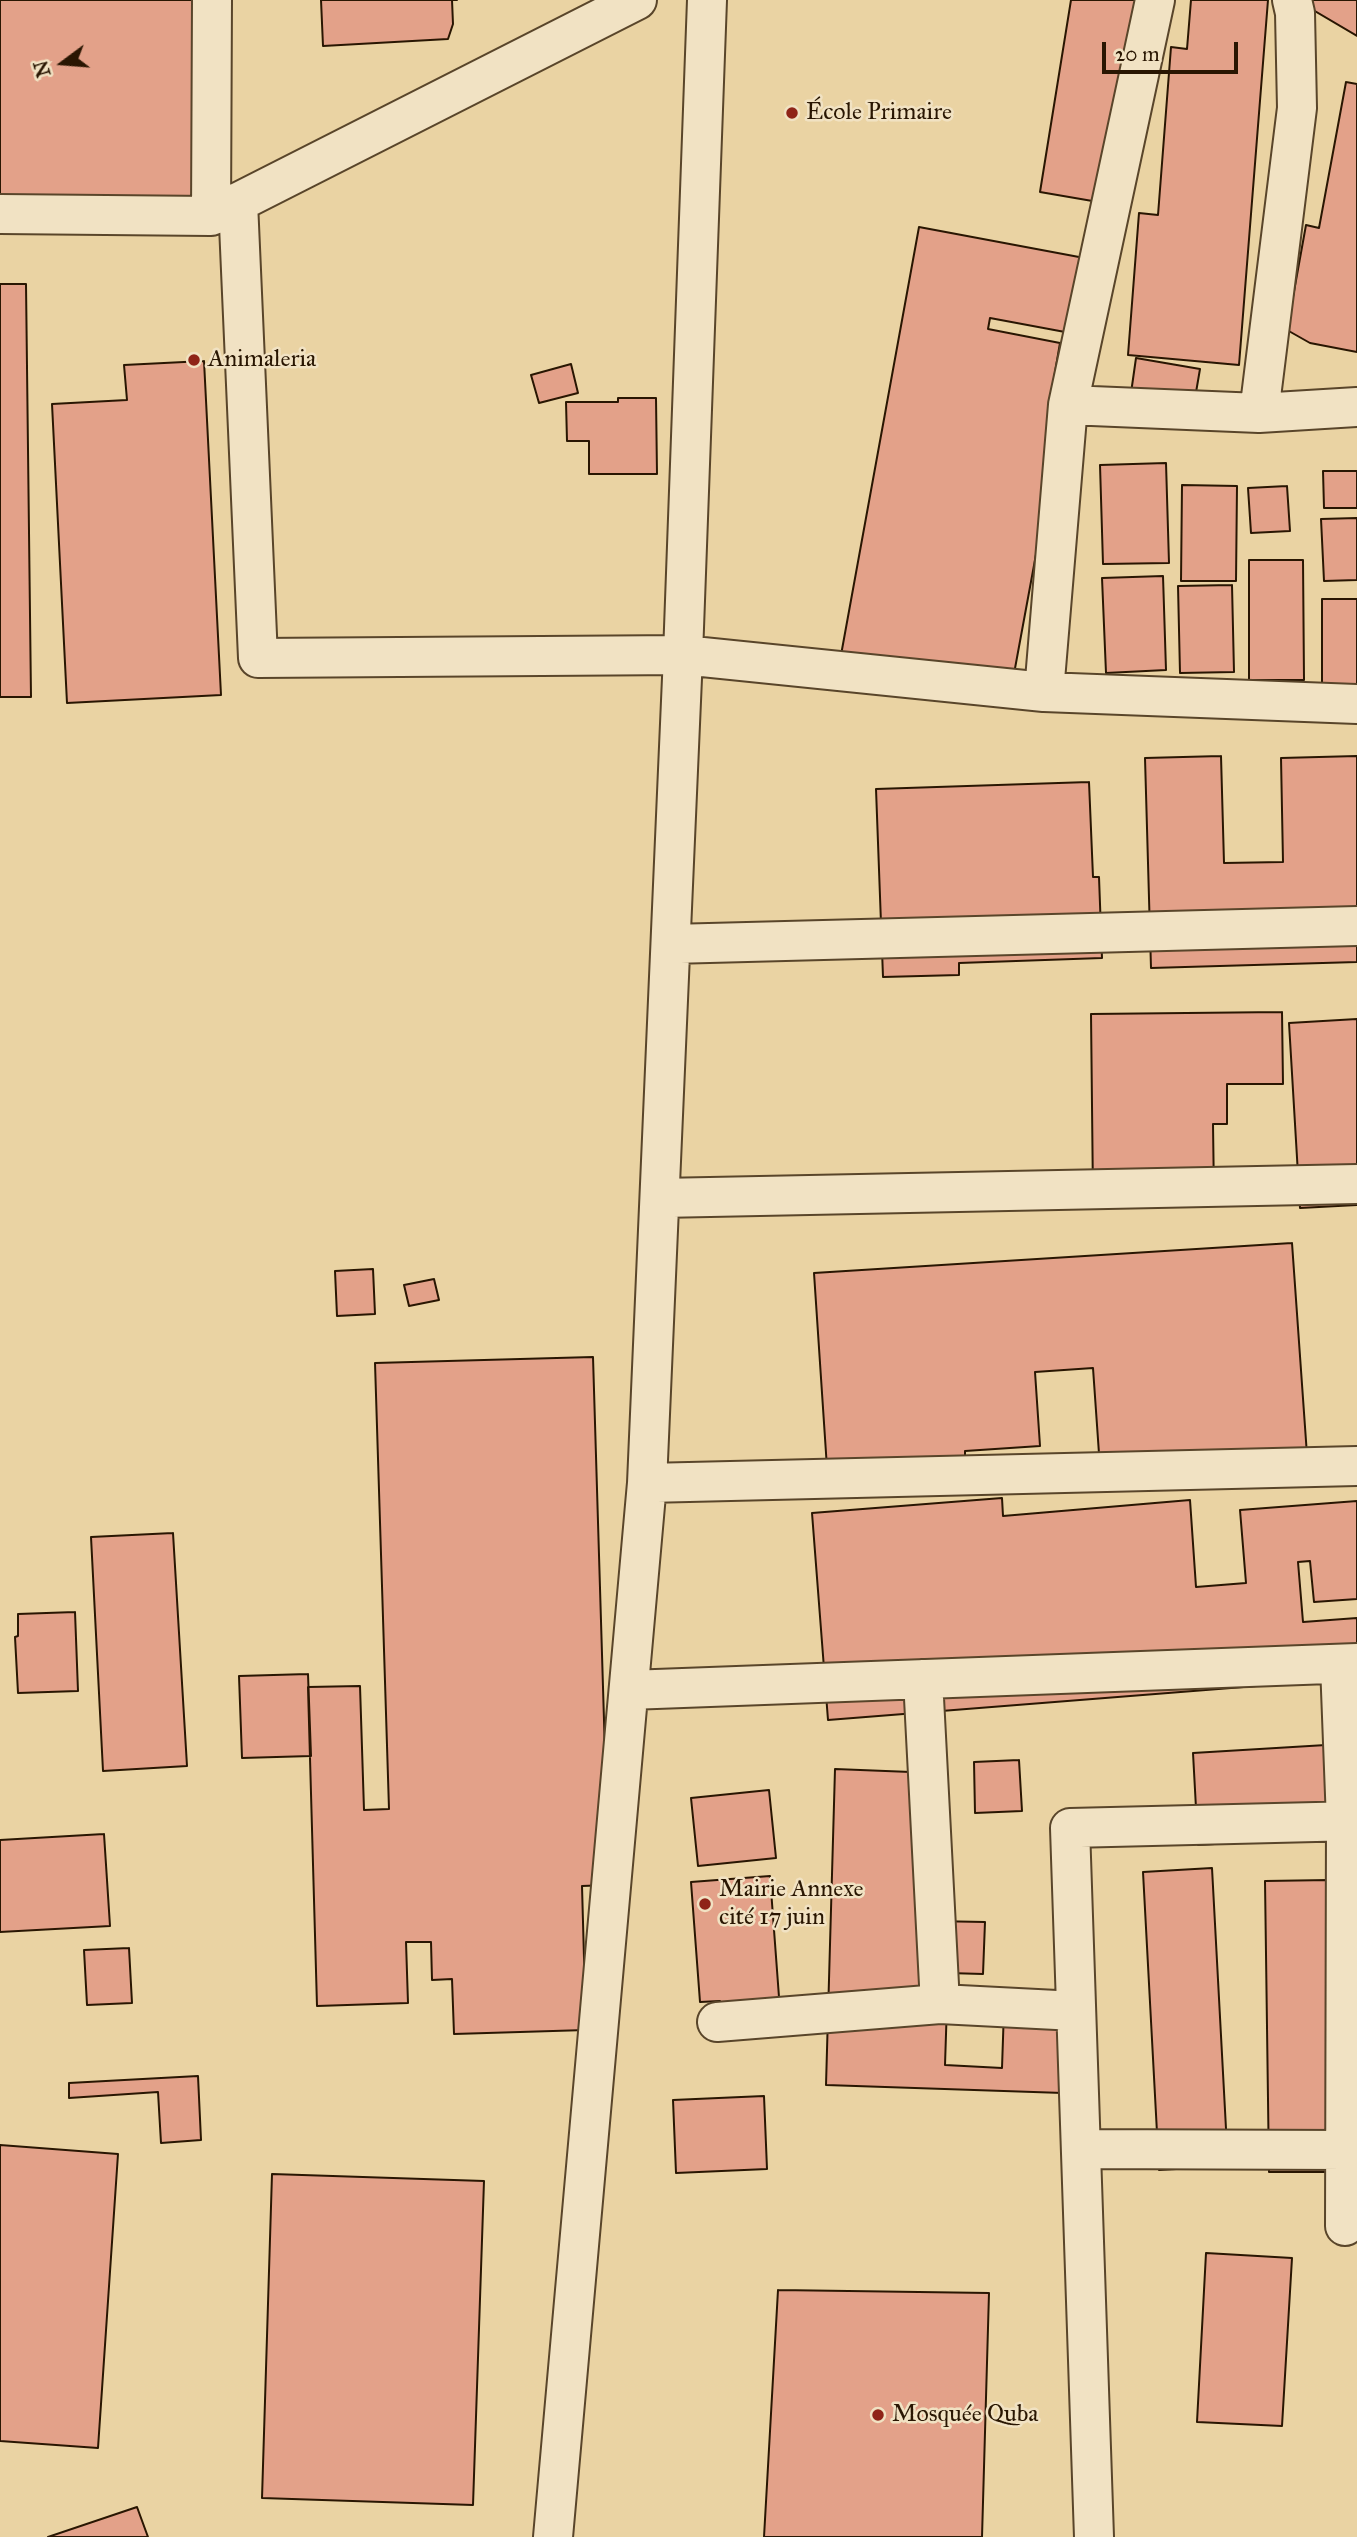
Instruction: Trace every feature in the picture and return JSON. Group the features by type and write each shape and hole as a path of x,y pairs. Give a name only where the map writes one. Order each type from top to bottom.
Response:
{"street":[{"path":"212,0 258,658 683,655 1044,692 1357,704"},
{"path":"0,214 225,209 637,0"},
{"path":"554,2537 647,1483 683,655 706,0"},
{"path":"1044,692 1068,405 1156,0"},
{"path":"1259,413 1297,107 1295,13 1292,0"},
{"path":"1068,405 1259,413 1357,407"},
{"path":"671,944 1357,926"},
{"path":"660,1198 1357,1184"},
{"path":"647,1483 1357,1466"},
{"path":"629,1690 1348,1663 1351,1821 1345,2226"},
{"path":"923,1679 940,2004"},
{"path":"1094,2537 1070,1828 1351,1821"},
{"path":"717,2022 940,2004 1076,2011"},
{"path":"1081,2149 1345,2150"}],"building":[{"path":"0,0 205,0 212,225 0,225"},
{"path":"321,0 452,0 453,24 448,39 323,46"},
{"path":"1071,0 1137,0 1104,203 1040,192"},
{"path":"1191,0 1268,0 1239,365 1128,355 1139,213 1158,215 1171,47 1187,49"},
{"path":"1296,0 1357,0 1357,36"},
{"path":"1346,82 1357,84 1357,352 1310,343 1287,330 1306,225 1319,228"},
{"path":"919,227 1095,260 1081,335 990,318 988,329 1060,343 1052,390 1066,392 1011,690 837,677"},
{"path":"0,284 26,284 31,697 0,697"},
{"path":"1136,358 1200,369 1194,404 1131,393"},
{"path":"204,361 221,695 67,703 52,404 127,400 124,365"},
{"path":"571,364 578,393 539,403 531,375"},
{"path":"618,398 656,398 657,474 589,474 589,441 567,441 566,402 618,402"},
{"path":"1166,463 1169,563 1103,564 1100,465"},
{"path":"1323,471 1357,471 1357,508 1324,508"},
{"path":"1182,485 1237,486 1236,581 1181,581"},
{"path":"1287,486 1290,531 1251,533 1248,488"},
{"path":"1357,518 1357,580 1324,581 1321,519"},
{"path":"1249,560 1303,560 1304,680 1249,680"},
{"path":"1163,576 1166,670 1106,673 1102,578"},
{"path":"1232,585 1234,672 1180,673 1178,586"},
{"path":"1322,599 1357,599 1357,692 1322,691"},
{"path":"1221,756 1224,863 1283,862 1281,758 1357,756 1357,962 1151,968 1145,758"},
{"path":"1089,782 1093,877 1099,877 1102,958 959,963 959,975 883,977 876,789"},
{"path":"1282,1012 1283,1084 1227,1084 1227,1124 1213,1124 1214,1196 1093,1197 1091,1014"},
{"path":"1357,1019 1357,1205 1300,1208 1289,1023"},
{"path":"1292,1243 1307,1455 1100,1468 1093,1368 1035,1372 1040,1446 965,1451 965,1471 827,1468 814,1273"},
{"path":"373,1269 375,1314 337,1316 335,1271"},
{"path":"434,1279 439,1300 409,1306 404,1285"},
{"path":"593,1357 609,1885 582,1886 586,2030 454,2034 452,1979 432,1980 431,1942 406,1942 408,2003 317,2006 308,1687 360,1686 364,1810 389,1809 375,1363"},
{"path":"1002,1498 1003,1516 1190,1500 1196,1587 1246,1583 1240,1510 1357,1501 1357,1599 1314,1602 1310,1561 1298,1562 1303,1622 1357,1618 1357,1678 828,1720 812,1513"},
{"path":"173,1533 187,1766 103,1771 91,1537"},
{"path":"75,1612 78,1691 18,1693 15,1637 18,1636 18,1614"},
{"path":"308,1674 311,1756 242,1758 239,1676"},
{"path":"1326,1745 1332,1837 1198,1845 1193,1753"},
{"path":"1019,1760 1022,1811 975,1813 974,1762"},
{"path":"835,1769 936,1773 932,1921 985,1922 983,1974 948,1973 945,2065 1002,2068 1004,2009 1066,2011 1063,2093 826,2085"},
{"path":"769,1790 776,1858 698,1866 691,1798"},
{"path":"104,1834 110,1926 0,1932 0,1840"},
{"path":"1212,1868 1228,2166 1159,2170 1143,1872"},
{"path":"770,1876 781,2024 721,2028 720,2001 700,2002 691,1882"},
{"path":"1330,1880 1333,2172 1269,2172 1265,1881"},
{"path":"129,1948 132,2003 87,2005 84,1950"},
{"path":"198,2076 201,2140 161,2143 158,2092 69,2098 69,2083"},
{"path":"764,2096 767,2169 676,2173 673,2100"},
{"path":"0,2145 118,2154 98,2448 0,2441"},
{"path":"272,2174 484,2181 473,2505 262,2498"},
{"path":"1206,2253 1292,2258 1282,2426 1197,2422"},
{"name":"Mosquée Quba","path":"778,2290 989,2293 982,2537 764,2537"},
{"path":"137,2507 148,2537 48,2537"}],"place":[{"name":"École Primaire","path":"792,113"},
{"name":"Animaleria","path":"194,360"},
{"name":"Mairie Annexe cité 17 juin","path":"705,1904"},
{"name":"Mosquée Quba","path":"878,2415"}]}
